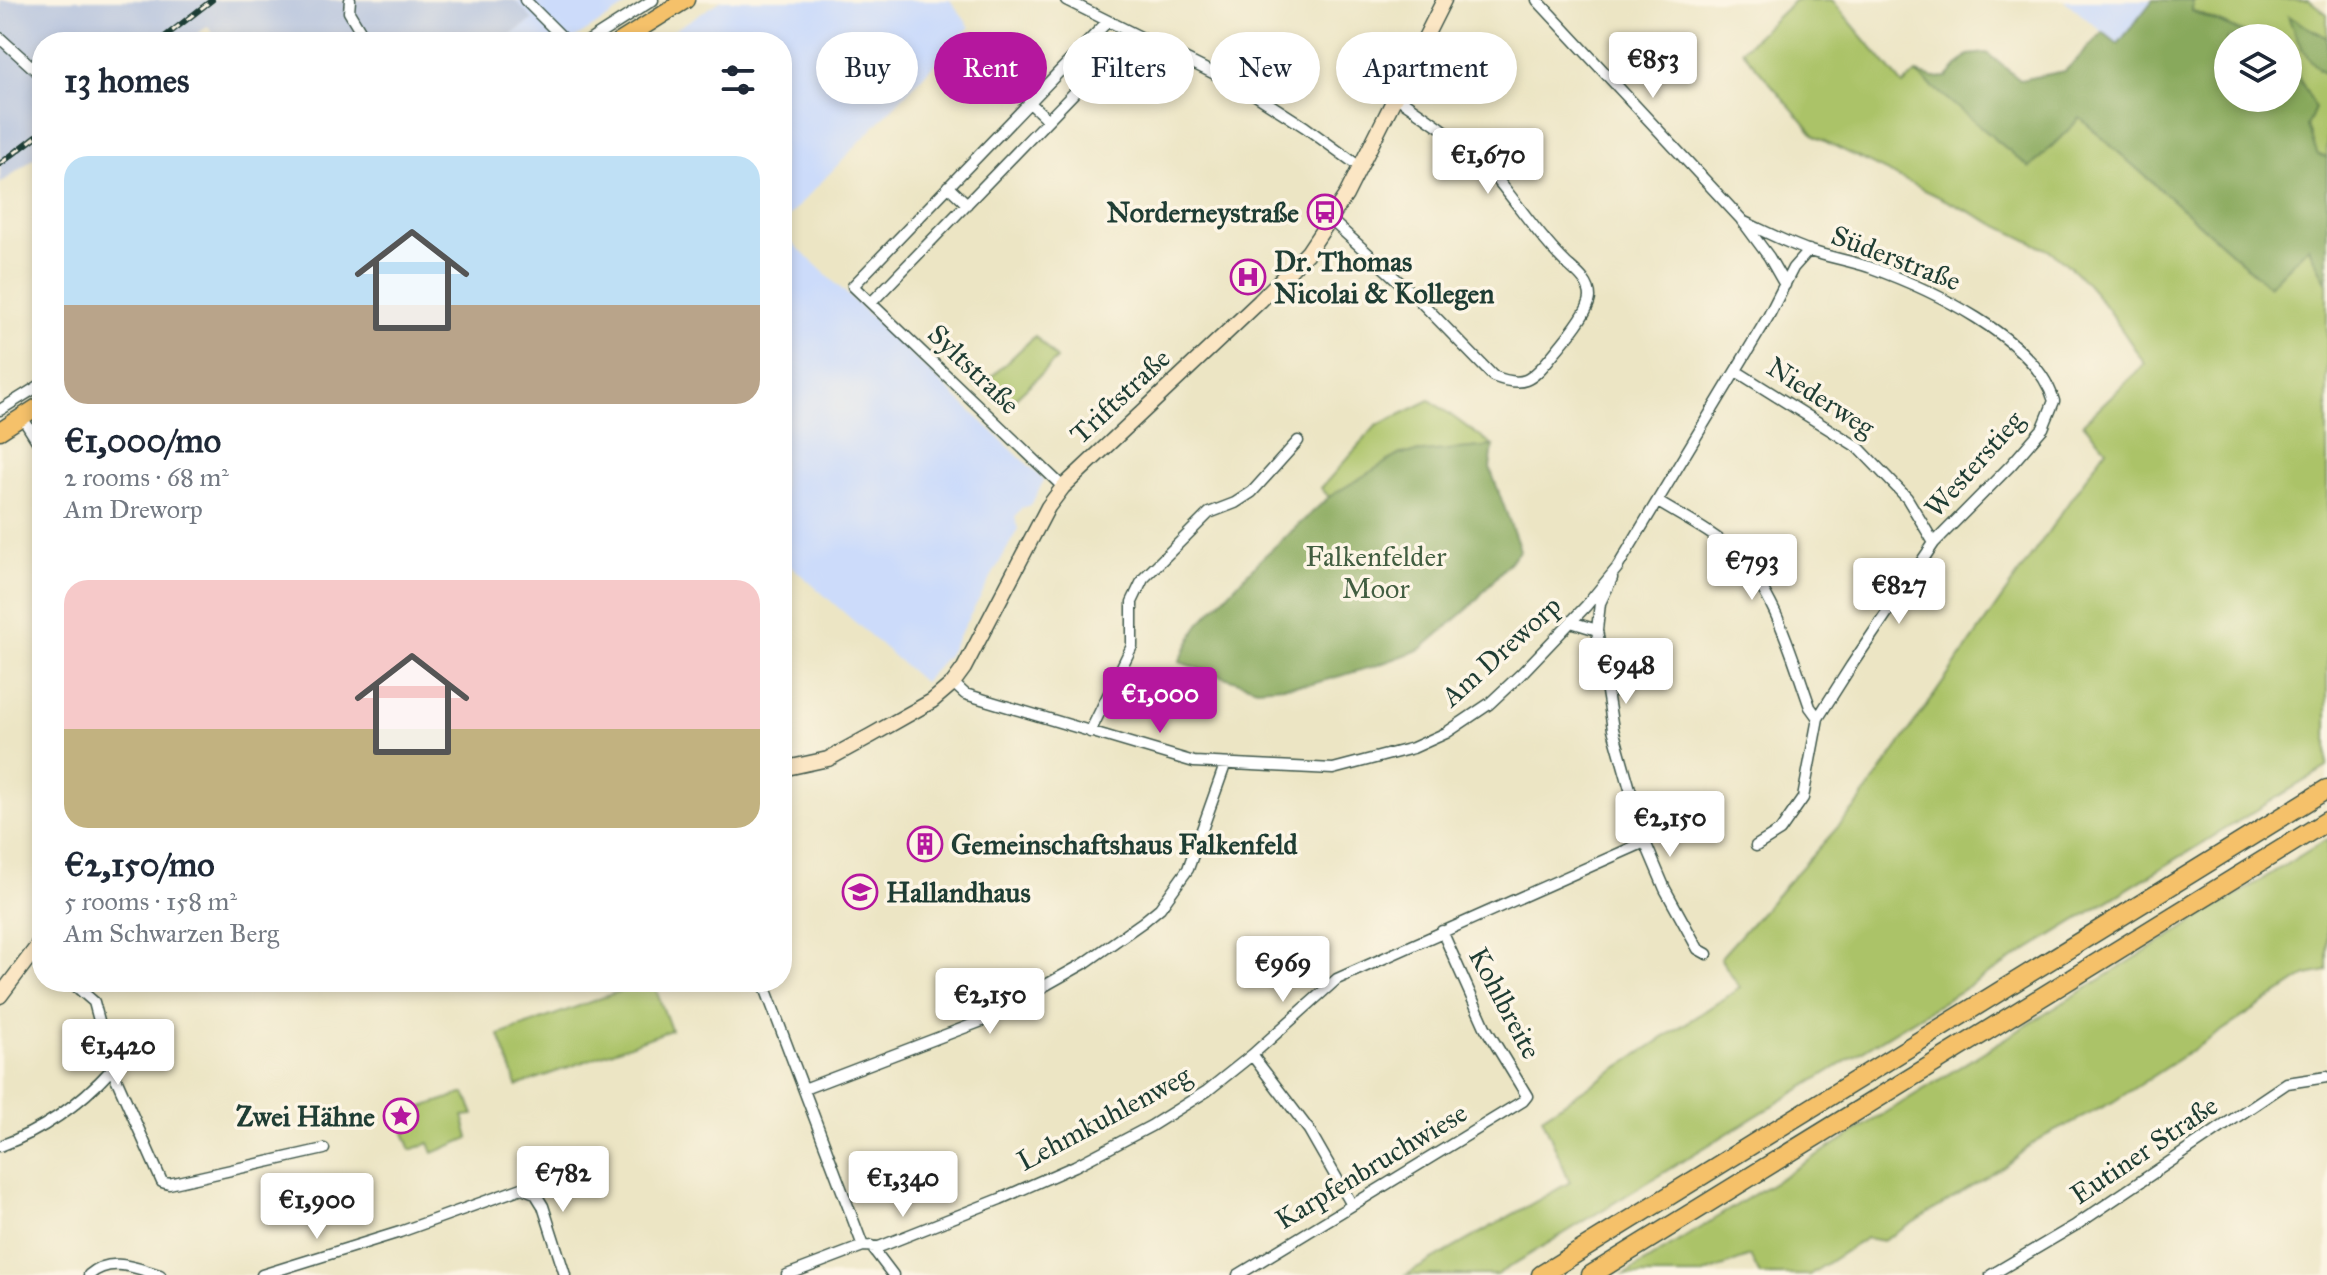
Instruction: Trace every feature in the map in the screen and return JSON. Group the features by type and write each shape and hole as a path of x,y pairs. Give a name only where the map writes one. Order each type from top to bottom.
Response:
{"highway":[{"path":"1541,1275 2327,789"},
{"path":"1591,1275 2327,821"}],"main road":[{"path":"635,32 686,0"},
{"path":"0,431 32,410"}],"street":[{"path":"350,0 349,12 361,32"},
{"path":"525,0 557,32"},
{"path":"603,32 653,0"},
{"path":"1066,0 1130,32"},
{"name":"Triftstraße","path":"1428,32 1444,0"},
{"path":"1537,0 1742,221 1785,285"},
{"path":"1047,84 1107,22"},
{"path":"0,38 32,67"},
{"path":"1194,64 1249,91 1360,167"},
{"path":"967,204 948,186 1027,104"},
{"path":"1031,104 1048,120"},
{"path":"871,303 1063,104"},
{"name":"Triftstraße","path":"792,767 828,759 932,701 953,683 964,668 1048,507 1063,487 1308,252 1331,220 1391,104"},
{"path":"1331,220 1417,298 1493,376 1505,381 1531,379 1588,307 1589,291 1584,280 1558,255 1478,158 1406,104"},
{"name":"Syltstraße","path":"948,186 853,286 1063,487"},
{"name":"Süderstraße","path":"1742,221 1809,250 1920,286 1961,307 2024,355 2052,394"},
{"name":"Am Dreworp","path":"953,683 965,694 1194,762 1333,769 1413,748 1446,733 1489,704 1571,622 1617,568 1736,371 1793,268 1809,250"},
{"name":"Niederweg","path":"1736,371 1859,448 1907,498 1934,543"},
{"path":"0,410 32,390"},
{"name":"Westerstieg","path":"1756,846 1780,831 1803,798 1818,718 1934,543 2043,428 2054,401 2052,394"},
{"path":"22,417 32,433"},
{"path":"1090,732 1132,646 1132,602 1143,579 1209,513 1235,503 1252,492 1298,441"},
{"path":"1658,502 1709,533 1733,551 1750,570 1766,593 1810,707 1818,718"},
{"path":"1617,568 1600,603 1597,630 1613,729 1645,842 1665,889 1698,949 1707,954"},
{"path":"1571,622 1597,630"},
{"path":"804,1089 982,1021 1064,976 1125,936 1160,908 1188,869 1225,765"},
{"name":"Lehmkuhlenweg","path":"787,1275 867,1246 879,1247 1075,1166 1151,1126 1207,1091 1337,979 1645,842"},
{"name":"Kohlbreite","path":"1442,931 1485,1027 1527,1096"},
{"path":"0,996 32,959"},
{"path":"82,992 94,1002 112,1069 162,1182 169,1184 324,1149"},
{"path":"767,992 867,1246 893,1275"},
{"path":"1252,1055 1309,1130 1352,1205"},
{"path":"0,1146 28,1136 60,1117 89,1094 112,1069"},
{"name":"Eutiner Straße","path":"1991,1275 2076,1225 2287,1083 2327,1077"},
{"name":"Karpfenbruchwiese","path":"1238,1275 1527,1096"},
{"path":"262,1275 396,1233 522,1188 535,1193 543,1206 565,1275"},
{"path":"89,1275 98,1268 116,1263 160,1275"}],"shaded area":[{"path":"0,0 515,0 533,20 514,32 212,32 208,26 200,32 32,32 32,160 0,184"},
{"path":"515,0 636,0 585,32 514,32 533,20"},
{"path":"722,0 950,0 970,27 965,32 934,32 934,65 918,81 918,32 816,32 816,104 896,104 792,213 792,32 671,32"},
{"path":"2064,0 2153,0 2118,45"},
{"path":"792,242 1044,480 1031,505 1021,508 1015,518 1018,529 948,655 923,682 792,567"}],"green space":[{"path":"1795,0 1832,0 1903,85 1916,73 2030,168 2080,118 2269,286 2308,246 2327,283 2327,767 1496,1275 1406,1275 1570,1182 1542,1117 1740,988 1720,958 1856,807 2106,449 2083,423 2145,364 2092,290 2052,252 1816,137 1742,50"},
{"path":"2153,0 2193,0 2192,11 2223,24 2214,24 2214,112 2302,112 2302,83 2315,108 2307,126 2318,155 2327,157 2327,283 2308,247 2269,286 2080,118 2030,168 1916,73 1934,78 1947,77 1968,55 1987,53 2020,80 2065,71 2103,32 2118,44"},
{"path":"2193,0 2309,0 2327,14 2327,38 2314,30 2318,70 2327,75 2327,157 2318,155 2307,126 2315,108 2302,83 2302,24 2224,24 2191,10"},
{"path":"2288,16 2327,38 2327,75 2313,64 2302,47 2302,24 2291,24"},
{"path":"1035,336 1057,359 1008,405 986,382"},
{"path":"1430,400 1493,446 1400,454 1329,497 1321,488 1376,426"},
{"name":"Falkenfelder Moor","path":"1493,446 1490,468 1520,550 1470,607 1421,649 1312,684 1257,688 1179,662 1199,624 1260,560 1329,497 1400,454"},
{"path":"2327,839 2327,971 2307,975 2113,1102 2037,1140 2004,1167 1883,1241 1866,1238 1809,1275 1760,1275 1750,1256 1701,1275 1624,1275"},
{"path":"617,992 657,992 671,1030 517,1086 499,1035"},
{"path":"465,1093 474,1115 463,1116 469,1138 433,1153 429,1143 411,1150 402,1128 410,1111"}],"railway":[{"path":"171,32 212,0"},
{"path":"0,164 32,140"}],"place":[{"name":"Norderneystraße","path":"1325,212"},
{"name":"Dr. Thomas Nicolai & Kollegen","path":"1248,277"},
{"name":"Gemeinschaftshaus Falkenfeld","path":"925,844"},
{"name":"Hallandhaus","path":"860,892"},
{"name":"Zwei Hähne","path":"401,1116"}]}
